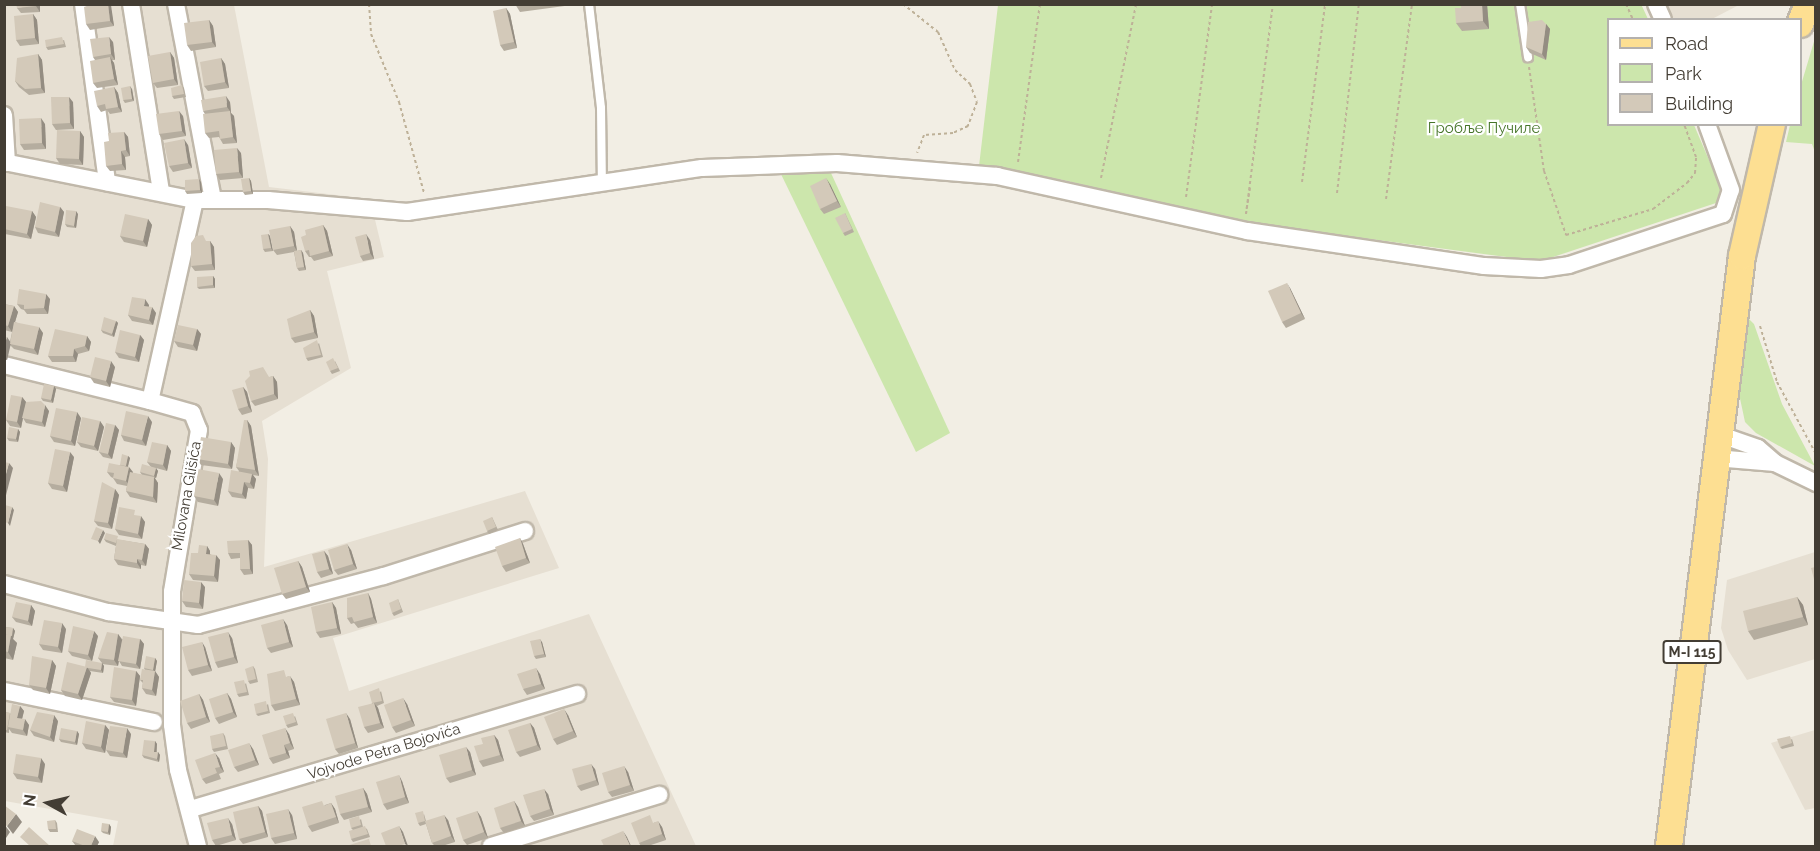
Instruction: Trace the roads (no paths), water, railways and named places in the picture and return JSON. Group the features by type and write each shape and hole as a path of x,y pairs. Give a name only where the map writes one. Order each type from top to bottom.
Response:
{"main road":[{"path":"1802,19 1808,4"},
{"name":"M-I 115","path":"1669,846 1742,256 1772,126"}],"street":[{"path":"83,4 107,182"},
{"path":"131,4 161,192"},
{"path":"176,4 213,199"},
{"path":"1656,4 1662,18"},
{"path":"4,115 6,163 161,192 195,201 213,199 407,213 474,200 602,185 702,168 773,162 837,163 998,176 1248,231 1484,266 1541,269 1569,265 1711,221 1724,214 1731,190 1708,126"},
{"path":"150,401 195,201"},
{"name":"Milovana Glišića","path":"4,365 192,413 199,430 176,552 174,624"},
{"path":"1717,446 1775,463 1815,483"},
{"path":"1717,446 1758,448 1775,463"},
{"path":"4,584 108,612 174,624 198,625 244,616 525,531"},
{"path":"174,624 172,725 178,770 191,809 198,846"},
{"path":"4,691 154,722"},
{"name":"Vojvode Petra Bojovića","path":"191,809 577,694"},
{"path":"491,846 659,795"}],"lane":[{"path":"589,4 601,108 602,185"},
{"path":"1520,4 1528,57"}],"park label":[{"name":"Гробље Пучиле","path":"1484,129"}]}
